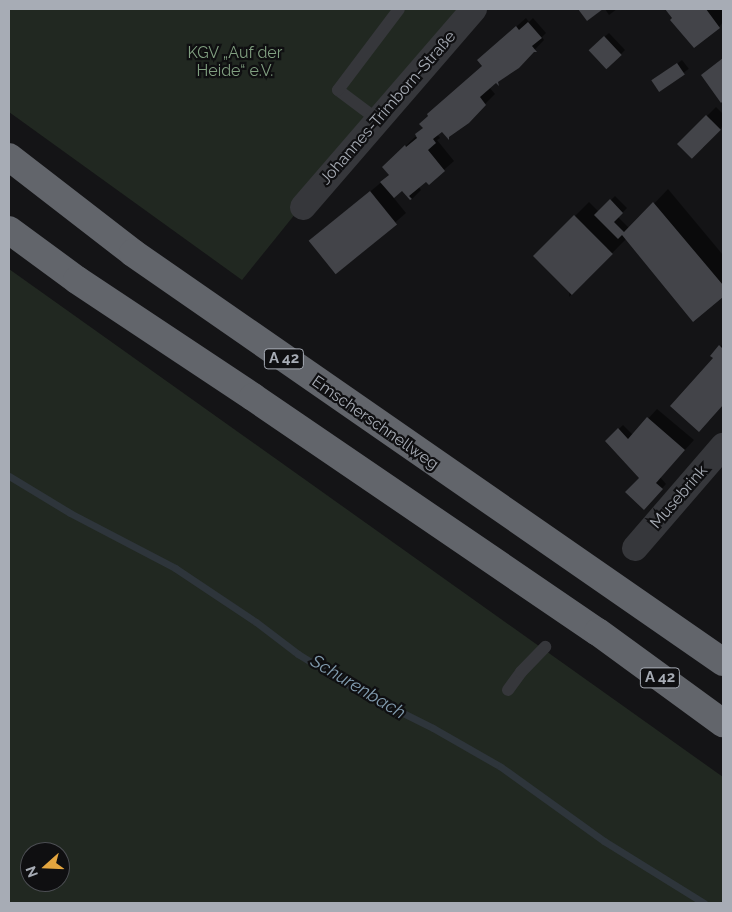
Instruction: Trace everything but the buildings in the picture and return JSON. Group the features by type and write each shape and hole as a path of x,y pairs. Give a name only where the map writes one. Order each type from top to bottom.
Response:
{"highway":[{"name":"Emscherschnellweg","path":"9,157 133,253 723,662"},
{"name":"A 42","path":"9,230 77,280 598,632 723,723"}],"street":[{"name":"Johannes-Trimborn-Straße","path":"303,207 474,9"},
{"name":"Musebrink","path":"635,548 723,446"}],"lane":[{"path":"378,120 338,90 399,9"},
{"path":"508,690 521,672 545,647"}],"green space":[{"name":"KGV „Auf der Heide“ e.V.","path":"9,9 472,9 370,121 242,280 9,112"},
{"path":"9,269 723,777 723,903 9,903"}],"waterway":[{"name":"Schurenbach","path":"9,476 70,513 175,568 256,622 298,654 355,689 433,728 501,767 604,841 704,903"}]}
